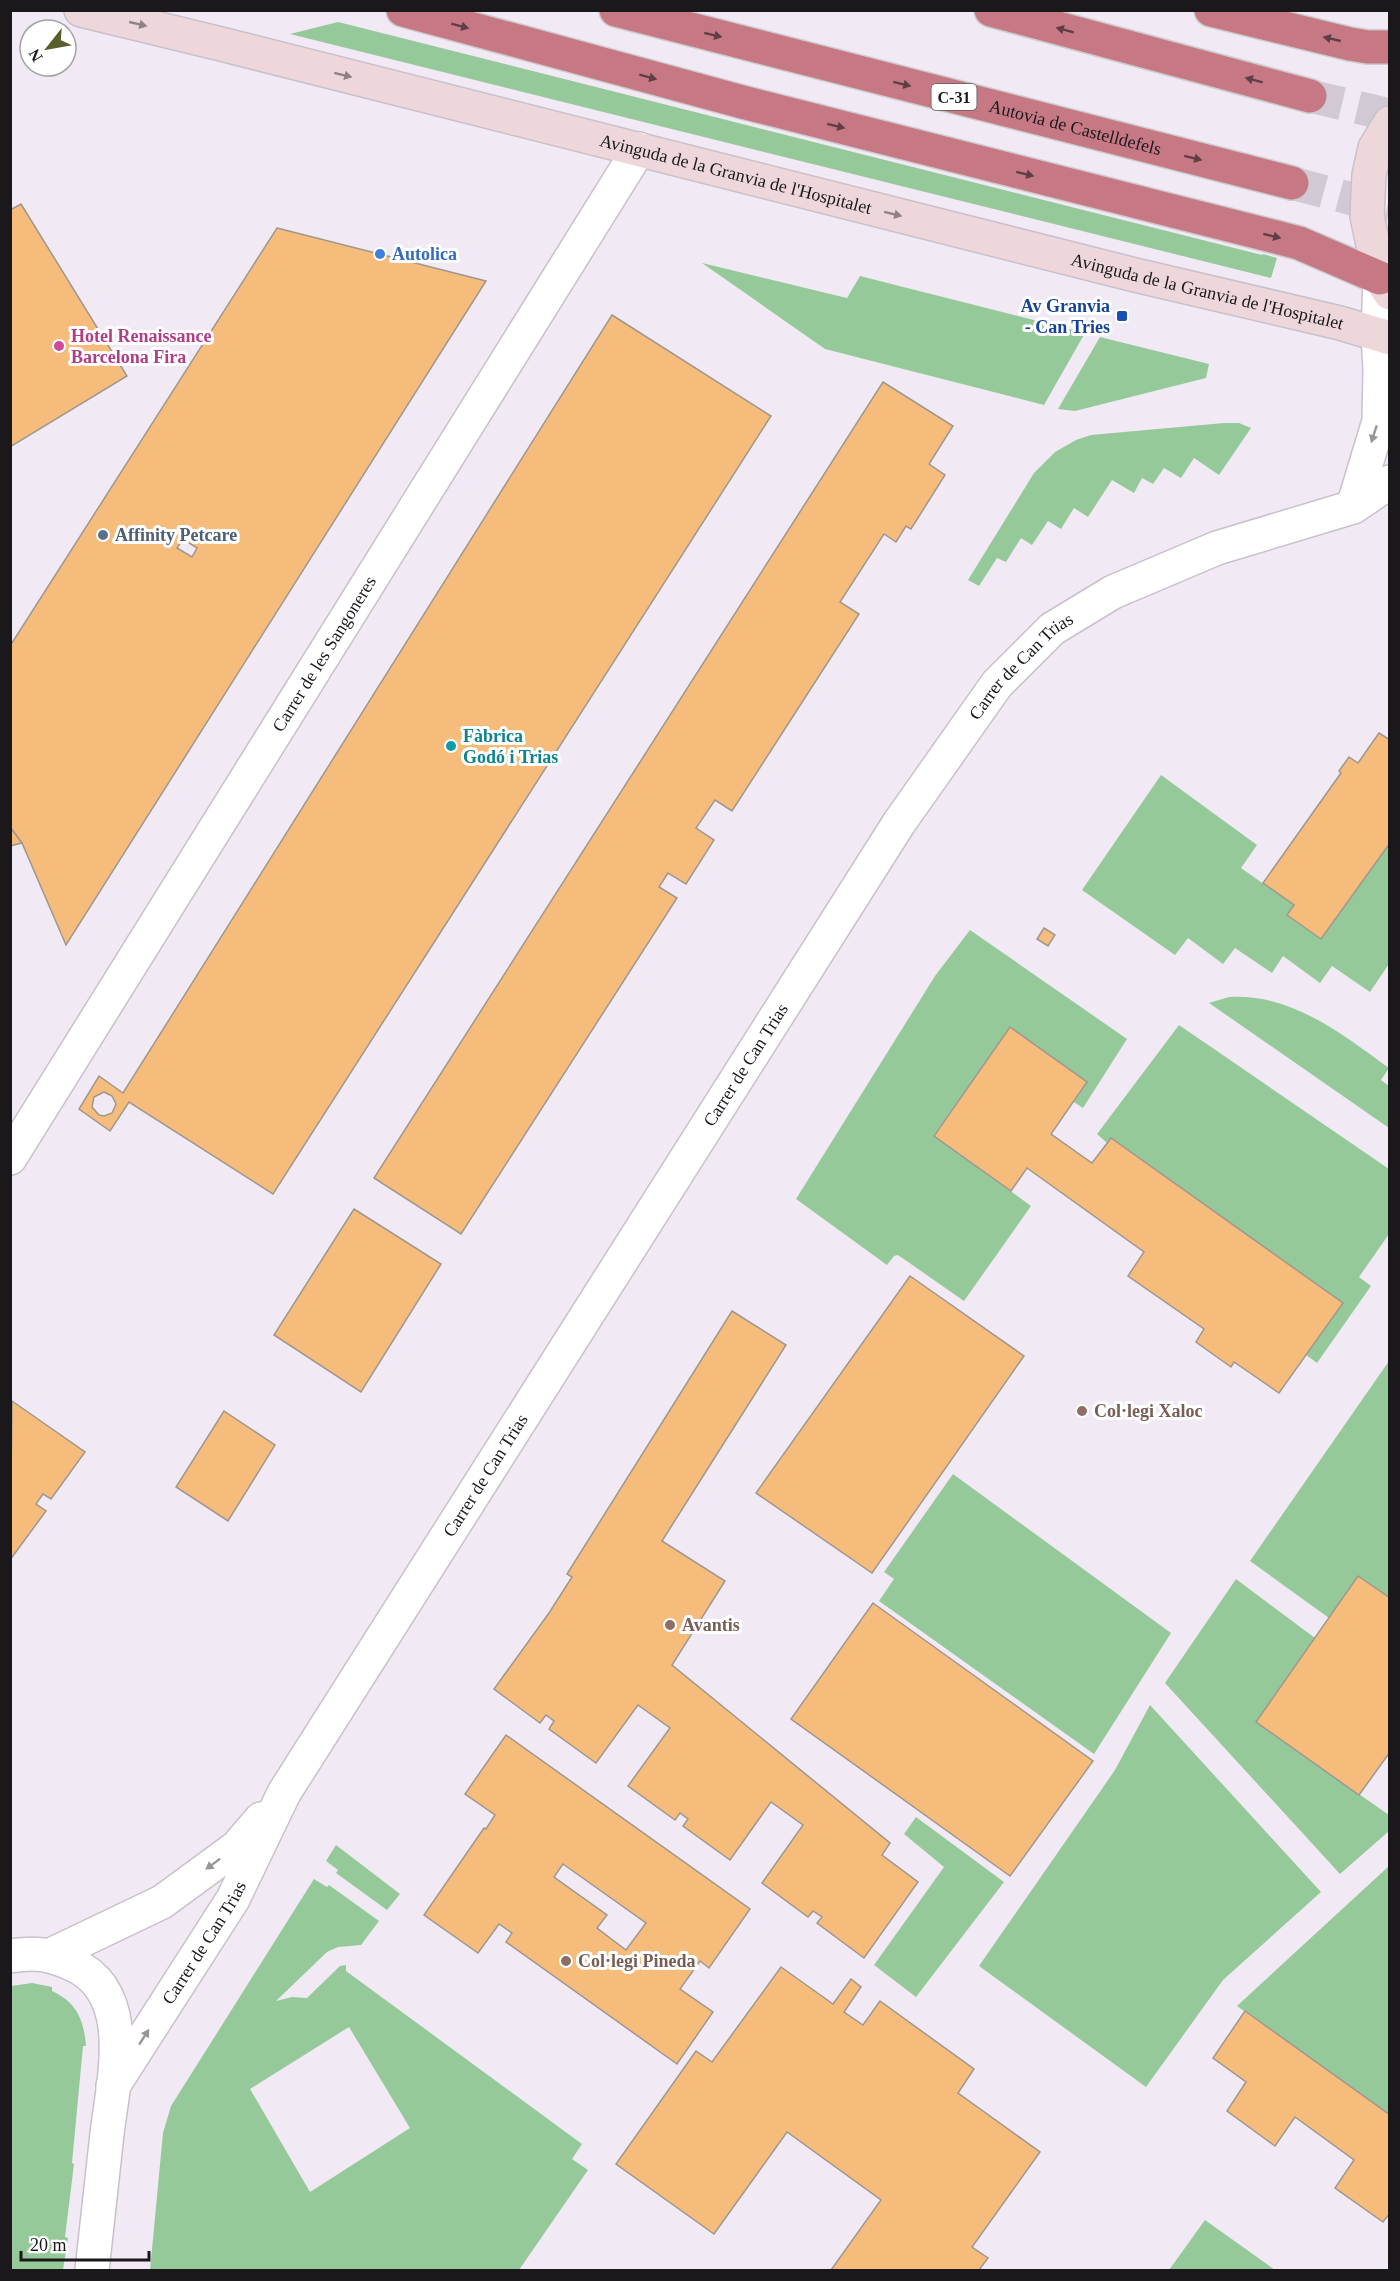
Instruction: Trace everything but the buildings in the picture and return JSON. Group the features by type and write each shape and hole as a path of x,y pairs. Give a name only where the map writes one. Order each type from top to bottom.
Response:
{"highway":[{"path":"403,10 746,103 1299,243 1385,286"},
{"name":"Autovia de Castelldefels","path":"616,10 1292,183"},
{"path":"991,10 1310,96"},
{"path":"1211,10 1350,44 1389,47"}],"main road":[{"name":"Avinguda de la Granvia de l'Hospitalet","path":"81,10 1135,275 1340,323 1384,336"},
{"path":"1385,286 1367,216 1370,175 1376,148 1389,123"}],"street":[{"name":"Carrer de les Sangoneres","path":"10,1158 639,149"},
{"path":"1353,507 1378,421 1385,286"},
{"name":"Carrer de Can Trias","path":"113,2086 233,1899 284,1793 899,823 997,684 1052,629 1113,592 1217,549 1353,507 1389,482"},
{"name":"Carrer de Can Trias","path":"51,1955 162,1902 237,1846 284,1793"},
{"path":"10,1956 29,1953 51,1955 79,1967 95,1980 106,1996 114,2015 117,2059 92,2271"}],"green space":[{"path":"338,22 1277,258 1271,278 290,34"},
{"path":"702,263 847,298 860,276 1085,333 1044,405 825,349"},
{"path":"1100,337 1209,364 1206,378 1075,411 1058,409"},
{"path":"1239,423 1251,428 1219,475 1194,458 1181,478 1164,468 1153,484 1142,478 1134,493 1112,480 1088,517 1074,508 1061,529 1048,521 1032,545 1021,538 1006,562 997,558 979,586 968,580 1034,473 1055,452 1076,440 1091,435"},
{"path":"1161,775 1257,845 1241,868 1294,905 1287,916 1321,939 1389,843 1389,964 1370,992 1332,966 1320,983 1283,956 1272,973 1235,948 1223,964 1188,938 1175,955 1082,890"},
{"path":"970,930 1127,1039 1083,1108 1074,1102 1087,1082 1010,1027 934,1135 1031,1206 964,1301 898,1255 894,1256 887,1265 796,1199 935,976"},
{"path":"1229,997 1274,1002 1315,1018 1389,1068 1381,1080 1389,1086 1389,1128 1209,1003"},
{"path":"1179,1025 1389,1169 1389,1234 1359,1277 1371,1286 1317,1363 1306,1355 1343,1303 1111,1138 1107,1143 1097,1134"},
{"path":"1389,1361 1389,1598 1358,1576 1329,1618 1250,1561"},
{"path":"953,1474 1171,1633 1094,1754 879,1601 894,1579 884,1572"},
{"path":"1236,1579 1315,1638 1256,1722 1389,1815 1389,1831 1340,1874 1165,1683"},
{"path":"1150,1705 1321,1892 1223,1980 1146,2087 979,1966 1115,1770"},
{"path":"916,1817 1004,1882 916,1997 874,1965 944,1867 904,1834"},
{"path":"336,1845 400,1894 387,1910 336,1873 338,1870 326,1861"},
{"path":"1389,1866 1389,2115 1237,2006"},
{"path":"314,1879 327,1887 329,1885 379,1921 361,1945 338,1947 327,1952 276,2001 292,1997 307,1998 340,1966 346,1965 346,1971 582,2144 572,2159 588,2170 519,2270 150,2270 163,2133 171,2106","holes":["349,2027 410,2128 310,2192 250,2089"]},
{"path":"32,1983 52,1987 52,1991 73,2006 81,2020 86,2046 83,2046 72,2163 74,2164 65,2237 68,2238 63,2270 11,2270 11,1986"},
{"path":"1205,2220 1275,2270 1169,2270"}],"tunnel":[{"path":"1310,96 1390,115"},
{"path":"1292,183 1390,209"}],"place":[{"name":"Autolica","path":"380,254"},
{"name":"Av Granvia - Can Tries","path":"1122,316"},
{"name":"Hotel Renaissance Barcelona Fira","path":"59,346"},
{"name":"Affinity Petcare","path":"103,535"},
{"name":"Fàbrica Godó i Trias","path":"451,746"},
{"name":"Col·legi Xaloc","path":"1082,1411"},
{"name":"Avantis","path":"670,1625"},
{"name":"Col·legi Pineda","path":"566,1961"}]}
